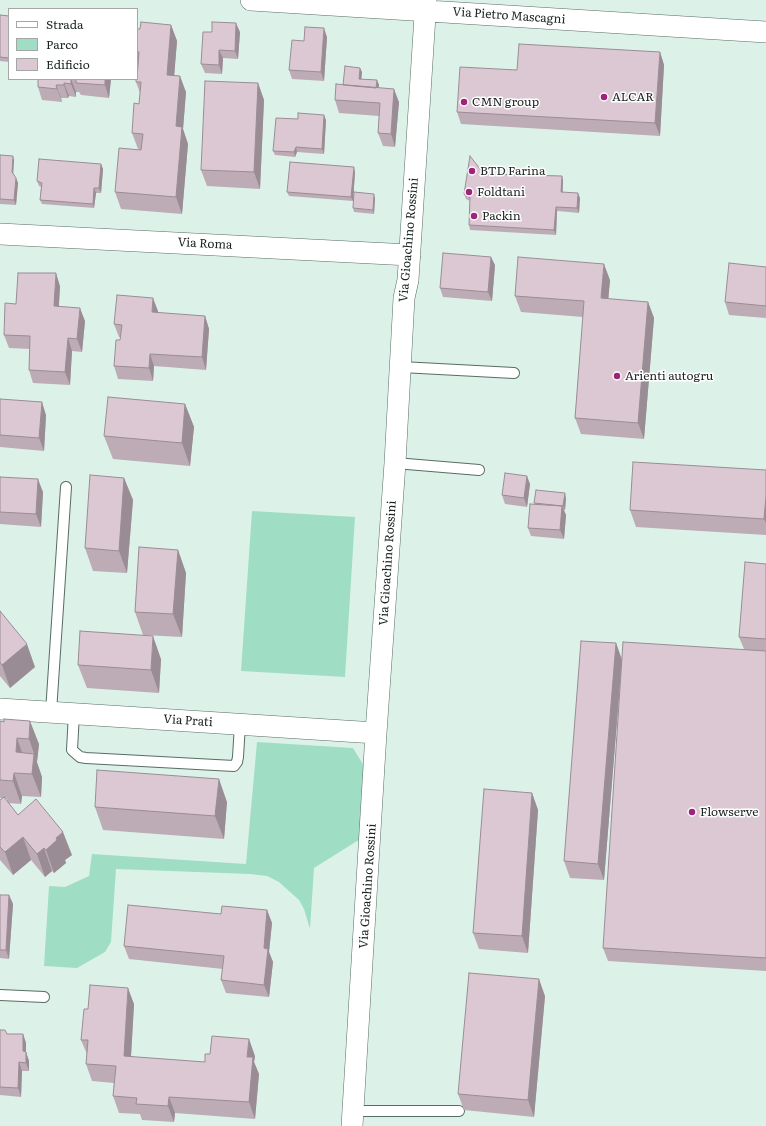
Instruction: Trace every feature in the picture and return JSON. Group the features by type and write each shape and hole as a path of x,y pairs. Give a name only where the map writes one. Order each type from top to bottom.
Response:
{"street":[{"name":"Via Pietro Mascagni","path":"251,0 425,5 766,32"},
{"name":"Via Gioachino Rossini","path":"353,1119 376,733 401,367 404,298 408,280 410,254 425,5"},
{"name":"Via Roma","path":"0,234 410,254"},
{"name":"Via Prati","path":"0,710 74,713 376,733"}],"lane":[{"path":"401,367 514,372"},
{"path":"395,463 479,470"},
{"path":"50,712 66,487"},
{"path":"74,713 72,750 80,757 86,758 234,766 238,757 240,724"},
{"path":"0,995 44,996"},
{"path":"353,1119 459,1111"}],"green space":[{"path":"252,511 355,517 345,677 241,671"},
{"path":"257,742 353,748 369,774 365,836 314,868 310,929 304,909 299,900 279,882 267,876 250,874 116,869 111,942 105,952 77,968 44,966 49,886 65,887 89,876 92,854 246,864"}],"building":[{"path":"0,15 8,16 8,58 0,57"},
{"path":"141,22 171,25 167,75 180,76 176,126 182,127 176,197 115,192 119,148 141,150 143,134 132,133 134,103 139,104 141,82 136,82 136,80 138,80 138,29 140,29"},
{"path":"212,22 236,23 235,51 219,50 219,65 201,64 203,32 212,32"},
{"path":"305,27 324,28 321,72 289,70 292,40 304,41"},
{"path":"519,44 660,52 655,123 457,112 460,67 517,70"},
{"path":"345,66 360,68 359,79 377,80 376,88 343,85"},
{"path":"38,80 71,80 71,84 64,83 64,85 56,85 57,89 38,87"},
{"path":"76,80 105,80 105,85 76,83"},
{"path":"205,81 258,83 254,172 201,170"},
{"path":"336,84 394,89 391,134 378,133 380,103 335,100"},
{"path":"298,113 324,115 322,149 296,147 294,152 273,151 276,118 298,119"},
{"path":"0,155 13,156 12,172 16,178 14,200 0,199"},
{"path":"470,156 484,174 562,176 561,192 578,193 577,208 556,207 554,230 469,225 470,197 464,194"},
{"path":"39,159 101,164 99,188 94,188 93,204 40,200 42,183 37,181"},
{"path":"290,162 354,167 351,197 287,192"},
{"path":"354,192 374,194 373,210 353,208"},
{"path":"443,253 491,257 488,292 440,288"},
{"name":"Arienti autogru","path":"518,257 604,264 601,298 648,302 638,423 575,418 584,301 515,296"},
{"path":"729,263 766,267 766,306 725,302"},
{"path":"18,273 56,273 54,306 80,308 77,339 68,338 65,372 29,370 30,336 4,335 5,303 16,304"},
{"path":"117,295 153,298 152,312 205,316 202,357 150,354 149,368 114,366 116,340 120,340 122,325 114,324"},
{"path":"108,397 185,404 182,443 104,436"},
{"path":"0,399 42,402 39,438 0,435"},
{"path":"633,462 766,470 764,519 630,510"},
{"path":"505,473 527,476 524,498 502,495"},
{"path":"90,475 124,478 119,551 85,548"},
{"path":"0,477 38,479 36,514 0,512"},
{"path":"536,490 565,493 563,506 534,503"},
{"path":"530,504 562,506 560,530 528,528"},
{"path":"139,547 178,550 173,614 135,612"},
{"path":"745,562 766,564 766,639 739,637"},
{"path":"0,611 27,644 2,665 0,662"},
{"path":"80,631 153,636 151,670 78,665"},
{"path":"581,641 616,643 598,864 564,861"},
{"name":"Flowserve","path":"623,642 766,651 766,958 603,948"},
{"path":"4,719 30,721 29,739 17,738 16,752 34,754 32,774 14,773 13,781 0,780 0,721 4,722"},
{"path":"97,770 219,779 215,816 95,807"},
{"path":"484,789 532,793 522,936 473,933"},
{"path":"4,797 18,815 36,799 63,832 46,850 44,848 37,854 23,837 5,852 0,847 0,800"},
{"path":"0,895 9,895 6,950 0,950"},
{"path":"128,905 221,914 222,906 267,910 264,948 268,949 264,985 221,980 224,956 124,946"},
{"path":"469,973 539,979 528,1100 458,1094"},
{"path":"90,985 128,988 124,1056 205,1062 205,1054 210,1054 212,1036 249,1039 247,1057 253,1057 249,1102 169,1097 168,1106 136,1104 137,1098 113,1096 116,1066 86,1064 88,1040 81,1040 84,1009 88,1009"},
{"path":"0,1030 5,1030 7,1034 23,1034 23,1051 26,1052 26,1063 19,1062 18,1088 0,1087"}],"place":[{"name":"ALCAR","path":"604,97"},
{"name":"CMN group","path":"464,102"},
{"name":"BTD Farina","path":"472,171"},
{"name":"Foldtani","path":"469,192"},
{"name":"Packin","path":"474,216"},
{"name":"Arienti autogru","path":"617,376"},
{"name":"Flowserve","path":"692,812"}]}
